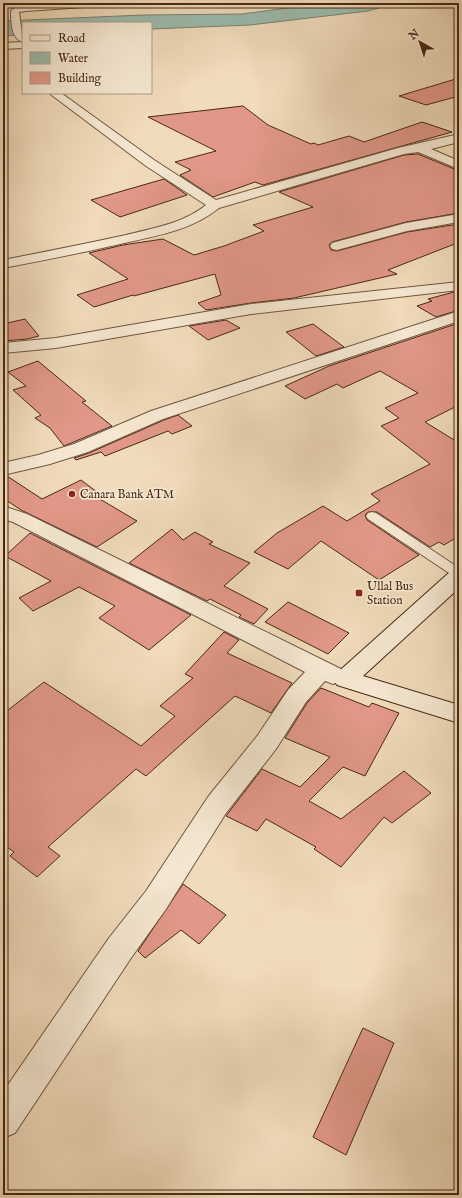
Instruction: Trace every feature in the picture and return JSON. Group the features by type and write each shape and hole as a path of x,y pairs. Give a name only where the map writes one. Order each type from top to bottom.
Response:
{"street":[{"path":"3,46 22,40 15,19 15,11 25,8 59,4 99,3"},
{"path":"55,94 150,163 198,193 214,205"},
{"path":"3,264 160,232 202,215 214,205 402,151 459,138"},
{"path":"419,148 459,165"},
{"path":"337,246 406,227 459,218"},
{"path":"3,348 56,342 251,309 459,286"},
{"path":"3,469 43,460 80,448 157,415 459,316"},
{"path":"3,512 20,518 333,675 459,714"},
{"path":"3,1121 120,948 156,900 217,805 267,742 297,696 333,675 459,575"}],"lane":[{"path":"372,516 459,575"}],"water":[{"path":"325,3 396,3 368,11 250,25 152,29 152,22 22,22 22,35 3,36 3,21 143,15 242,14"}],"building":[{"path":"459,78 459,96 426,105 399,96"},
{"path":"243,106 268,125 311,144 314,143 318,145 349,136 364,142 422,122 452,132 263,185 255,182 213,197 180,175 191,170 175,162 216,151 148,117"},
{"path":"418,154 459,171 459,213 406,222 332,242 329,245 331,250 337,251 407,232 459,224 459,244 452,245 388,270 397,274 294,298 206,310 198,303 221,295 215,274 134,296 133,295 94,307 77,295 128,279 89,253 123,245 163,239 194,255 224,246 264,231 253,225 313,207 279,192 404,155"},
{"path":"164,179 187,195 120,217 91,200"},
{"path":"459,292 459,310 436,317 417,306 432,301 428,299"},
{"path":"25,319 39,336 27,339 3,341 3,324"},
{"path":"226,320 240,328 208,340 189,326"},
{"path":"459,323 459,405 425,422 459,443 459,536 444,545 439,542 430,547 377,512 368,512 365,515 367,520 419,555 379,580 321,541 288,569 254,552 277,533 323,506 347,521 380,501 371,494 430,464 381,426 399,418 385,408 418,393 380,371 343,388 337,384 305,399 285,386 329,366"},
{"path":"313,324 344,347 316,356 286,332"},
{"path":"38,361 86,401 82,402 112,426 64,446 50,428 35,418 41,415 13,390 26,386 8,372"},
{"path":"178,415 192,426 172,434 168,431 105,456 101,452 76,460 74,458 89,453"},
{"path":"3,476 7,476 42,499 81,480 97,492 93,495 137,521 97,547 21,510 3,498"},
{"path":"172,529 183,540 195,532 213,542 209,544 250,563 224,586 268,609 254,624 239,617 241,615 210,599 207,601 129,563"},
{"path":"30,533 191,615 149,650 99,618 115,606 79,587 33,611 19,598 51,581 5,556"},
{"path":"288,602 349,633 328,654 265,622"},
{"path":"224,632 239,640 227,653 292,683 271,713 235,696 146,776 136,769 48,847 60,856 37,877 10,856 14,852 3,844 3,714 44,682 141,746 175,716 160,706 193,678 185,674"},
{"path":"321,688 369,707 372,703 399,713 365,776 343,767 309,801 341,819 404,771 431,793 392,823 384,817 341,867 314,849 316,847 266,819 257,831 226,816 262,769 300,787 330,757 285,738 307,703"},
{"path":"183,884 226,915 199,944 181,930 145,958 138,951"},
{"path":"363,1028 394,1043 346,1155 313,1137"}],"place":[{"name":"Canara Bank ATM","path":"72,494"},
{"name":"Ullal Bus Station","path":"359,593"}]}
